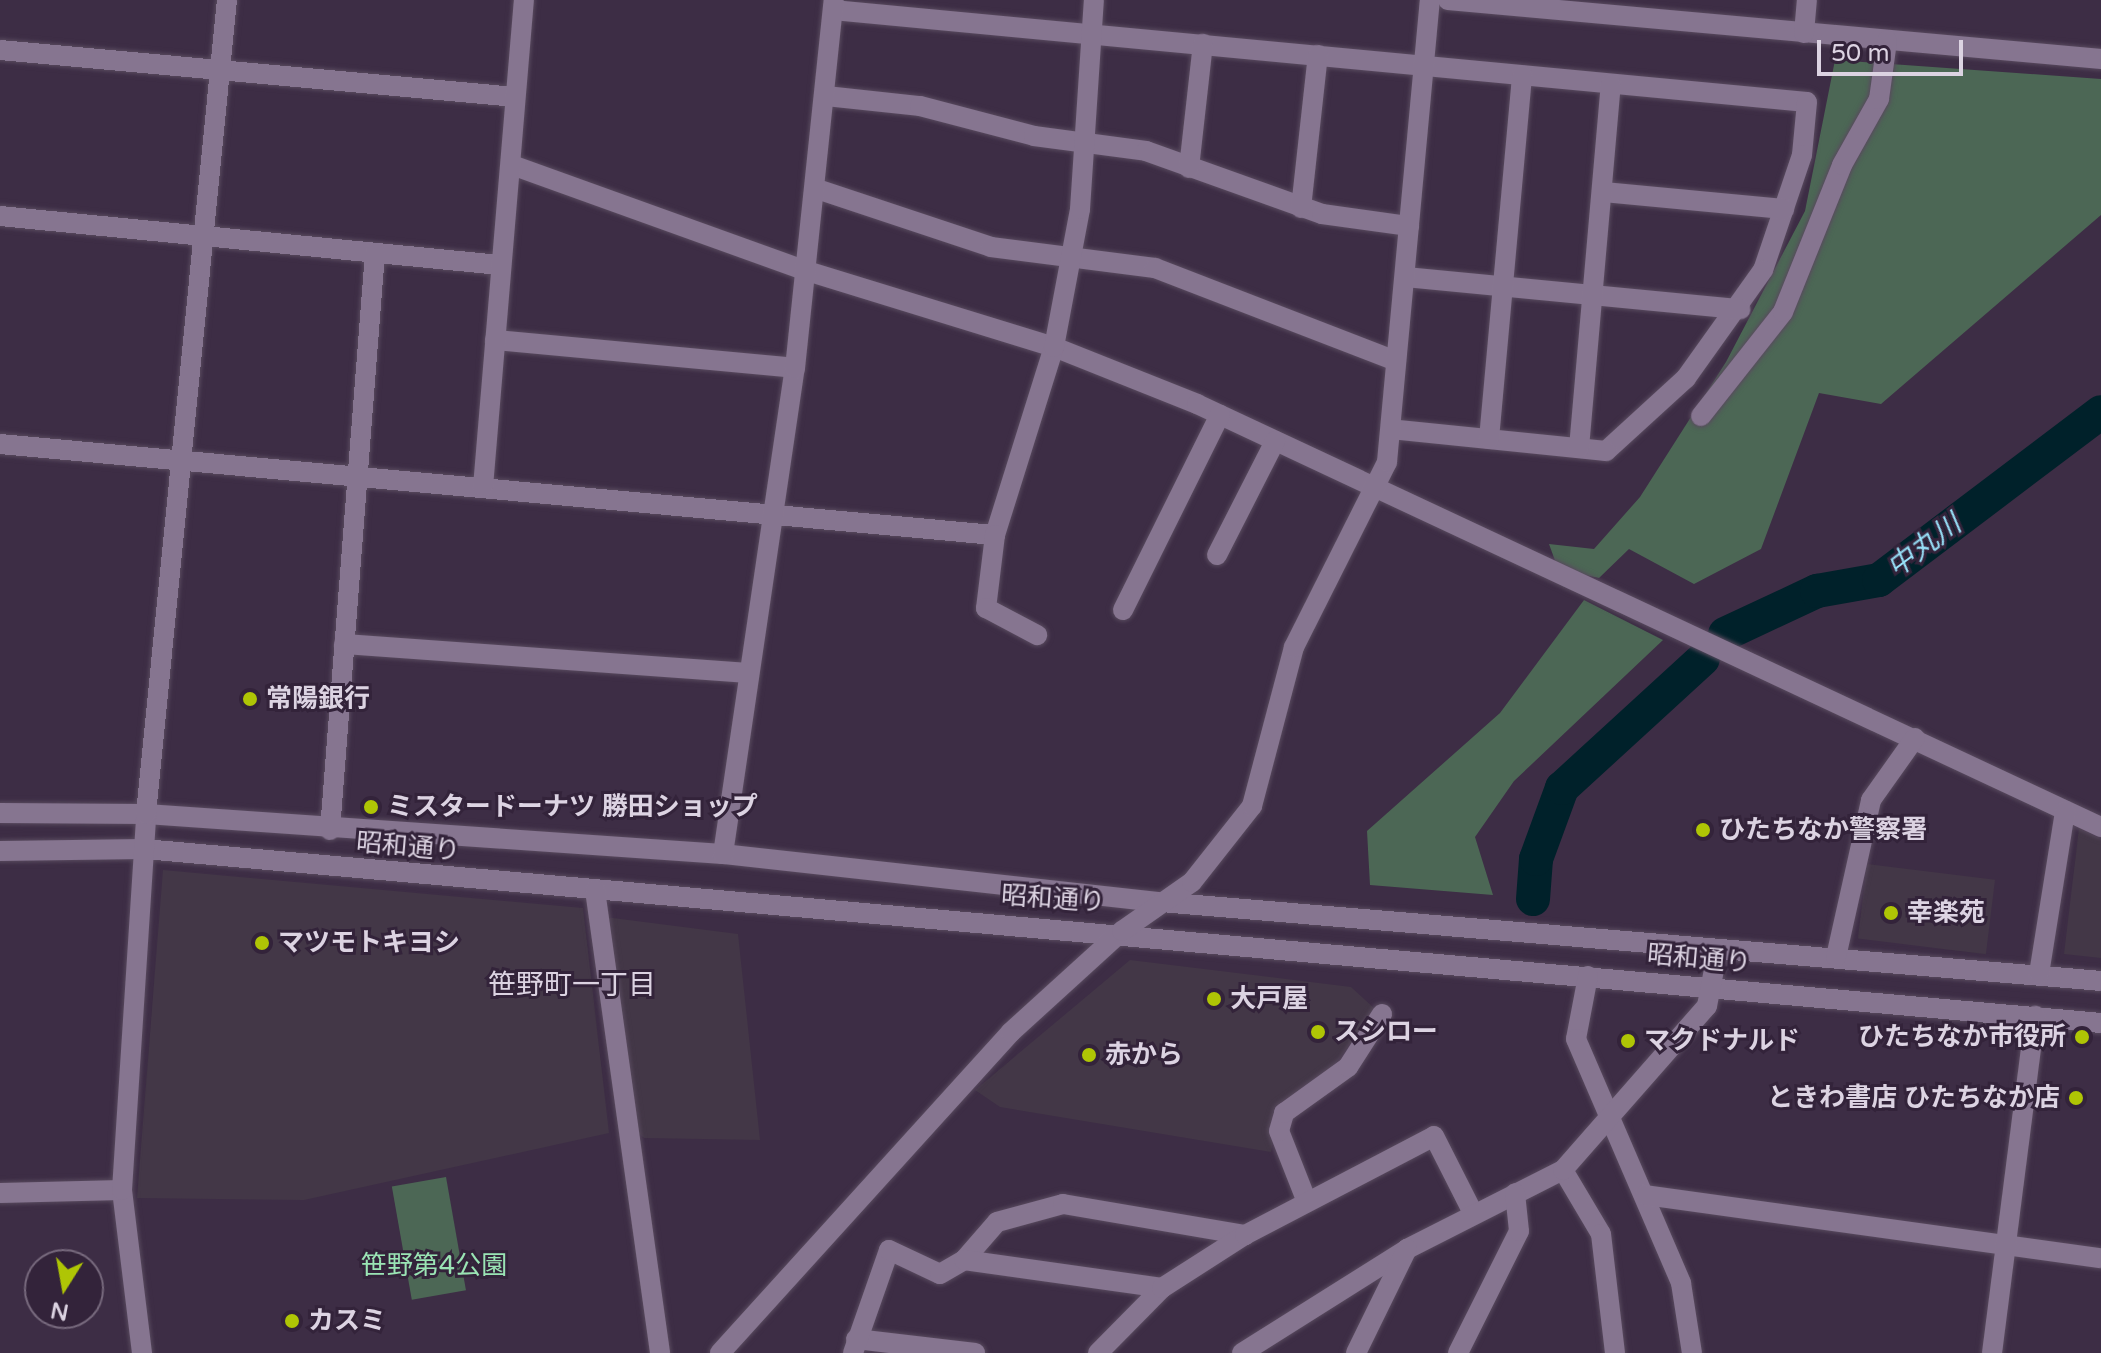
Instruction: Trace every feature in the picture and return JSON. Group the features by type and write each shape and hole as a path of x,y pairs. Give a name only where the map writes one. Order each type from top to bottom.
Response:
{"street":[{"path":"142,1353 122,1190 146,814 227,0"},
{"path":"483,487 524,0"},
{"path":"1037,635 986,608 995,535 1054,347 1072,255 1087,143 1094,0"},
{"path":"720,1353 1011,1032 1122,931 1192,882 1252,806 1294,647 1378,489 1391,429 1430,0"},
{"path":"1448,0 2101,59"},
{"path":"1804,33 1807,0"},
{"path":"723,854 795,368 817,189 833,5 1807,102 1802,155 1763,270 1740,309 1686,378 1606,451 1391,429"},
{"path":"1701,416 1783,312 1842,165 1879,99 1887,41"},
{"path":"1189,168 1203,44"},
{"path":"0,50 515,97"},
{"path":"1301,208 1318,55"},
{"path":"1489,439 1522,75"},
{"path":"1579,448 1611,84"},
{"path":"826,96 920,106 1087,143 1146,151 1301,208 1409,226"},
{"path":"512,165 807,271 1054,347 1220,415 2101,827"},
{"path":"817,189 991,247 1155,268 1396,361"},
{"path":"1603,192 1784,209"},
{"path":"0,216 500,265"},
{"path":"330,830 354,479 375,253"},
{"path":"1405,277 1740,309"},
{"path":"495,340 795,368"},
{"path":"1123,610 1220,415"},
{"path":"1217,555 1275,441"},
{"path":"0,444 354,479 483,487 995,535"},
{"path":"344,644 749,673"},
{"path":"1836,957 1871,800 1915,738"},
{"path":"2039,974 2065,811"},
{"name":"昭和通り","path":"0,813 146,814 330,830 723,854 1161,902 2101,981"},
{"name":"昭和通り","path":"0,851 144,849 595,890 1122,931 2101,1023"},
{"path":"595,890 660,1353"},
{"path":"1242,1353 1407,1249 1563,1170 1611,1109 1707,1006 1714,986 1718,949"},
{"path":"1588,976 1576,1039 1611,1109 1681,1283 1692,1353"},
{"path":"1307,1202 1279,1131 1284,1113 1348,1067 1382,1014"},
{"path":"1992,1353 2035,1016"},
{"path":"1098,1353 1162,1288 1245,1235 1434,1136 1473,1213"},
{"path":"1563,1170 1601,1234 1615,1353"},
{"path":"0,1193 122,1190"},
{"path":"1458,1353 1519,1231 1515,1193"},
{"path":"1645,1195 2101,1258"},
{"path":"975,1353 855,1346 889,1250 940,1274 964,1260 997,1222 1063,1204 1245,1235"},
{"path":"1356,1353 1407,1249"},
{"path":"964,1260 1162,1288"}],"shaded area":[{"path":"2079,828 2101,839 2101,958 2064,954"},
{"path":"1867,864 1995,880 1986,954 1858,938"},
{"path":"163,870 583,908 609,1133 304,1200 137,1198"},
{"path":"605,917 738,934 760,1140 644,1138 635,1130"},
{"path":"1130,960 1351,987 1375,1009 1328,1074 1281,1102 1271,1152 1000,1107 975,1090"}],"green space":[{"path":"1835,60 2101,79 2101,215 1881,404 1819,393 1761,549 1694,584 1629,549 1599,578 1558,569 1549,544 1594,549 1640,497 1726,362 1805,211"},
{"path":"1584,600 1663,640 1514,781 1475,837 1493,895 1370,885 1367,831 1500,713"},
{"name":"笹野第4公園","path":"446,1177 466,1290 412,1300 392,1187"}],"waterway":[{"name":"中丸川","path":"1725,634 1817,591 1879,580 2101,412"},
{"name":"中丸川","path":"1533,899 1536,859 1562,788 1703,659"}],"place":[{"name":"常陽銀行","path":"250,699"},
{"name":"ミスタードーナツ 勝田ショップ","path":"371,807"},
{"name":"ひたちなか警察署","path":"1703,830"},
{"name":"幸楽苑","path":"1891,913"},
{"name":"マツモトキヨシ","path":"262,943"},
{"name":"大戸屋","path":"1214,999"},
{"name":"スシロー","path":"1318,1032"},
{"name":"ひたちなか市役所","path":"2082,1037"},
{"name":"マクドナルド","path":"1628,1041"},
{"name":"赤から","path":"1089,1055"},
{"name":"ときわ書店 ひたちなか店","path":"2076,1098"},
{"name":"カスミ","path":"292,1321"}],"district":[{"name":"笹野町一丁目","path":"572,985"}]}
